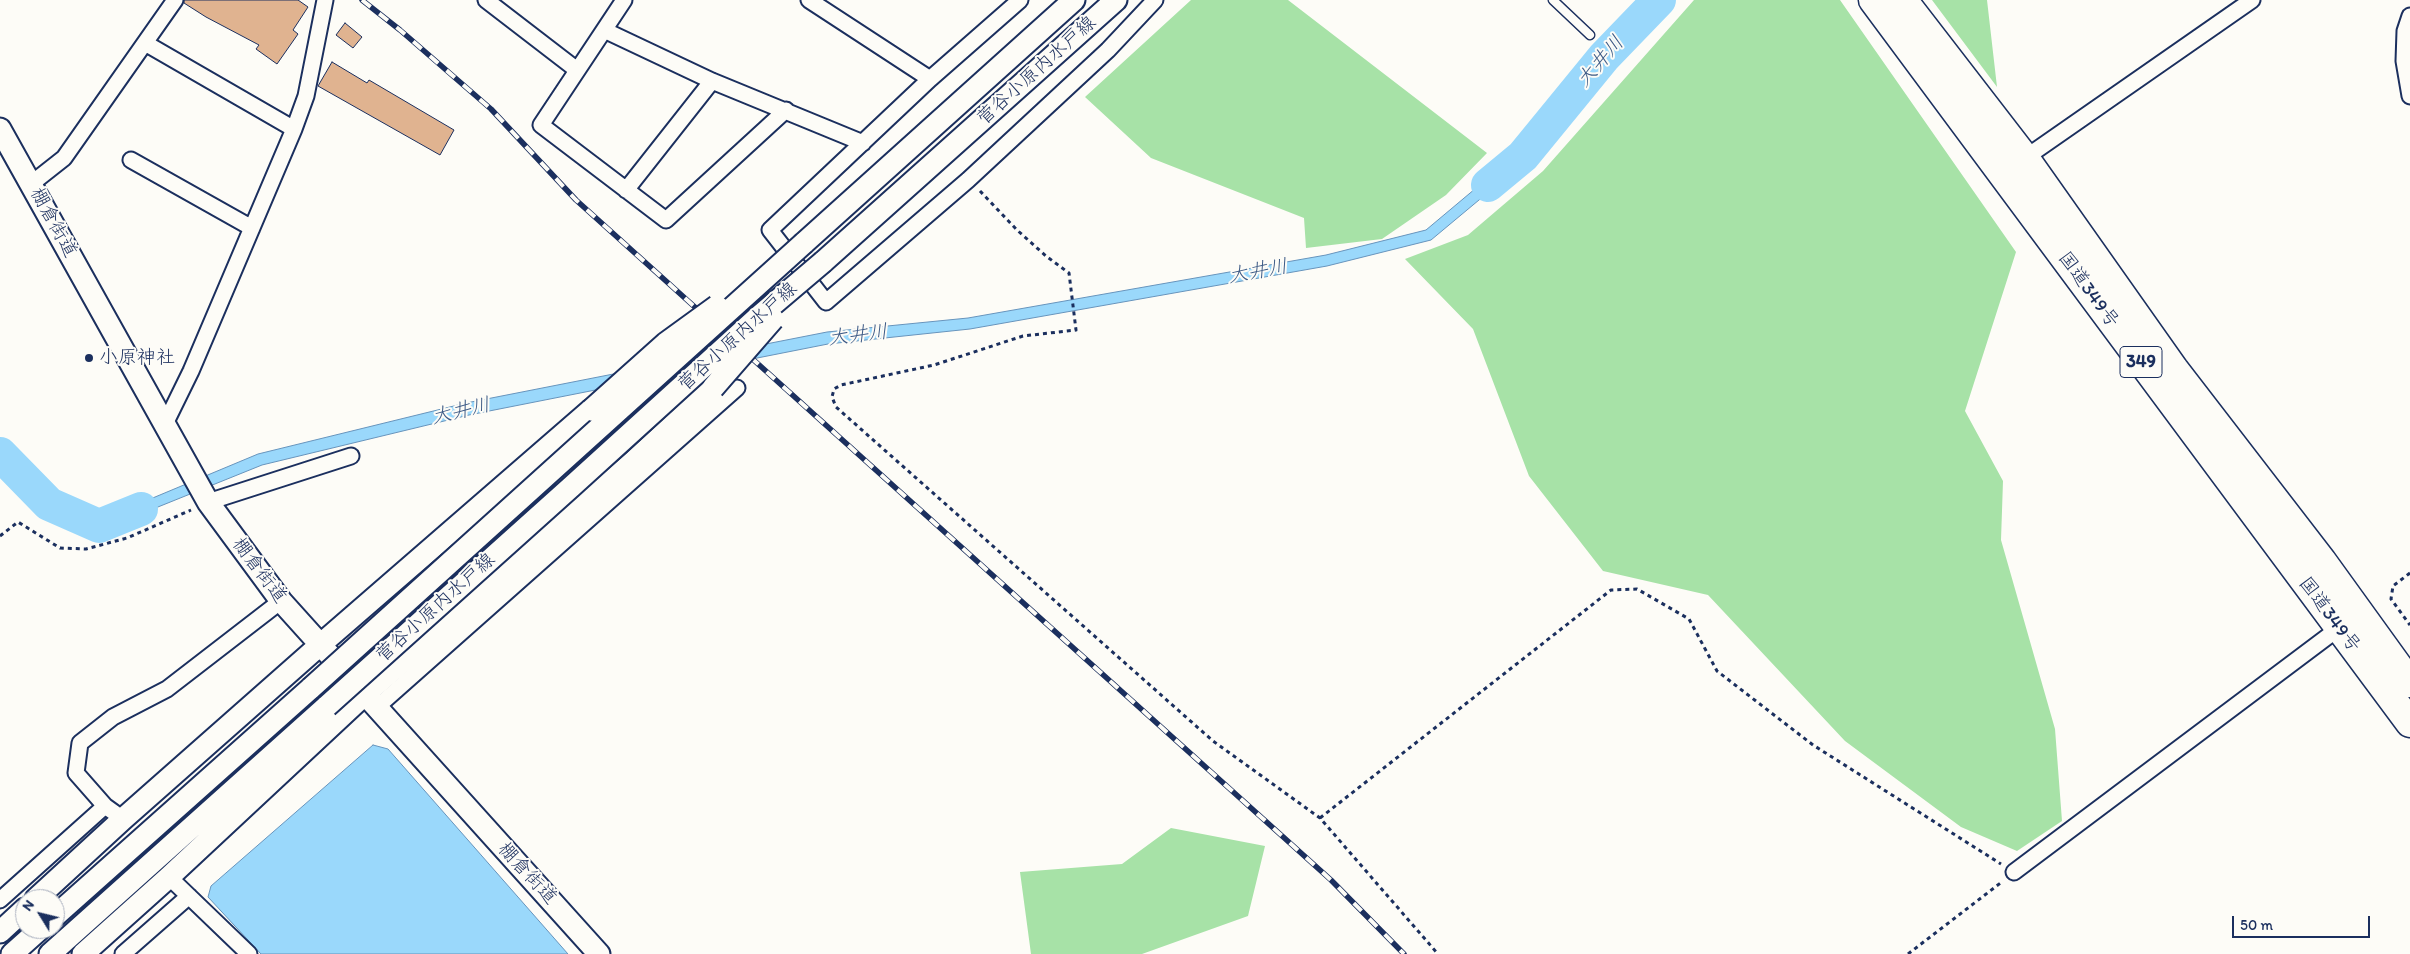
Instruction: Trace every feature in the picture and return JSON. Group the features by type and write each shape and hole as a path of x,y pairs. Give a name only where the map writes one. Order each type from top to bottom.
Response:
{"highway":[{"name":"国道349号","path":"1873,0 2410,723"},
{"name":"国道349号","path":"1903,0 2025,158 2174,369 2322,562 2410,683"}],"main road":[{"name":"菅谷小原内水戸線","path":"65,907 1074,0"},
{"name":"菅谷小原内水戸線","path":"50,954 572,488 757,318 823,262 1116,0"},
{"name":"棚倉街道","path":"0,129 206,500 281,601 599,954"},
{"name":"菅谷小原内水戸線","path":"47,889 320,645 666,343 804,243"},
{"name":"菅谷小原内水戸線","path":"83,954 370,701 713,388 823,262"},
{"path":"0,932 15,918"},
{"path":"12,954 29,939"}],"street":[{"path":"31,184 64,158 175,0"},
{"path":"624,0 541,125 666,220 786,110"},
{"path":"809,0 930,78"},
{"path":"1020,0 930,78 770,230 826,302 968,180 1108,50 1155,0"},
{"path":"2025,158 2252,0"},
{"path":"493,2 577,70"},
{"path":"165,424 191,371 294,129 306,96 319,3"},
{"path":"2410,16 2405,30 2404,61 2410,96"},
{"path":"604,30 712,82 863,142"},
{"path":"145,43 294,129"},
{"path":"626,190 712,82"},
{"path":"131,160 252,228"},
{"path":"370,701 737,388"},
{"path":"206,500 350,456"},
{"path":"123,819 105,806 76,773 80,743 112,717 167,689 281,601"},
{"path":"2014,872 2339,628"},
{"path":"0,900 105,806"},
{"path":"169,877 249,954"},
{"path":"123,954 189,896"}],"lane":[{"path":"1553,0 1590,34"}],"path":[{"path":"968,180 1017,230 1046,256 1069,273 1076,330 1023,336 934,365 841,386 834,389 832,397 836,407 1213,742 1320,818 1438,954"},
{"path":"0,536 18,522 60,548 86,549 127,538 206,500"},
{"path":"2410,574 2393,586 2391,599 2410,625"},
{"path":"1320,818 1611,590 1637,589 1688,619 1717,671 1813,745 2014,872 1908,954"}],"green space":[{"path":"1191,0 1288,0 1487,153 1446,195 1382,239 1306,248 1304,218 1151,158 1085,97"},
{"path":"1694,0 1840,0 2016,252 1965,411 2003,481 2001,540 2055,729 2062,821 2017,851 1961,827 1845,741 1708,595 1603,571 1529,476 1473,329 1405,259 1468,235 1543,171"},
{"path":"1932,0 1987,0 1997,87"},
{"path":"1171,828 1265,846 1248,916 1142,954 1031,954 1020,872 1122,864"}],"water":[{"path":"1519,152 1527,160 1431,240 1327,266 970,329 828,344 469,415 262,465 96,532 100,520 258,454 466,403 827,332 968,318 1326,255 1426,230"},
{"path":"373,745 388,749 568,954 261,954 208,897 211,886"}],"building":[{"path":"184,0 298,0 308,7 293,30 298,34 277,64 256,49 259,45 206,17 184,3"},
{"path":"345,23 362,37 353,48 336,35"},
{"path":"332,62 367,83 369,80 454,130 440,155 318,86"}],"waterway":[{"name":"大井川","path":"1488,185 1523,156 1604,57 1659,0"},
{"name":"大井川","path":"0,454 49,504 99,526 141,509"}],"railway":[{"path":"362,0 400,30 491,109 576,200 1331,880 1404,954"}],"place":[{"name":"小原神社","path":"89,358"}]}
